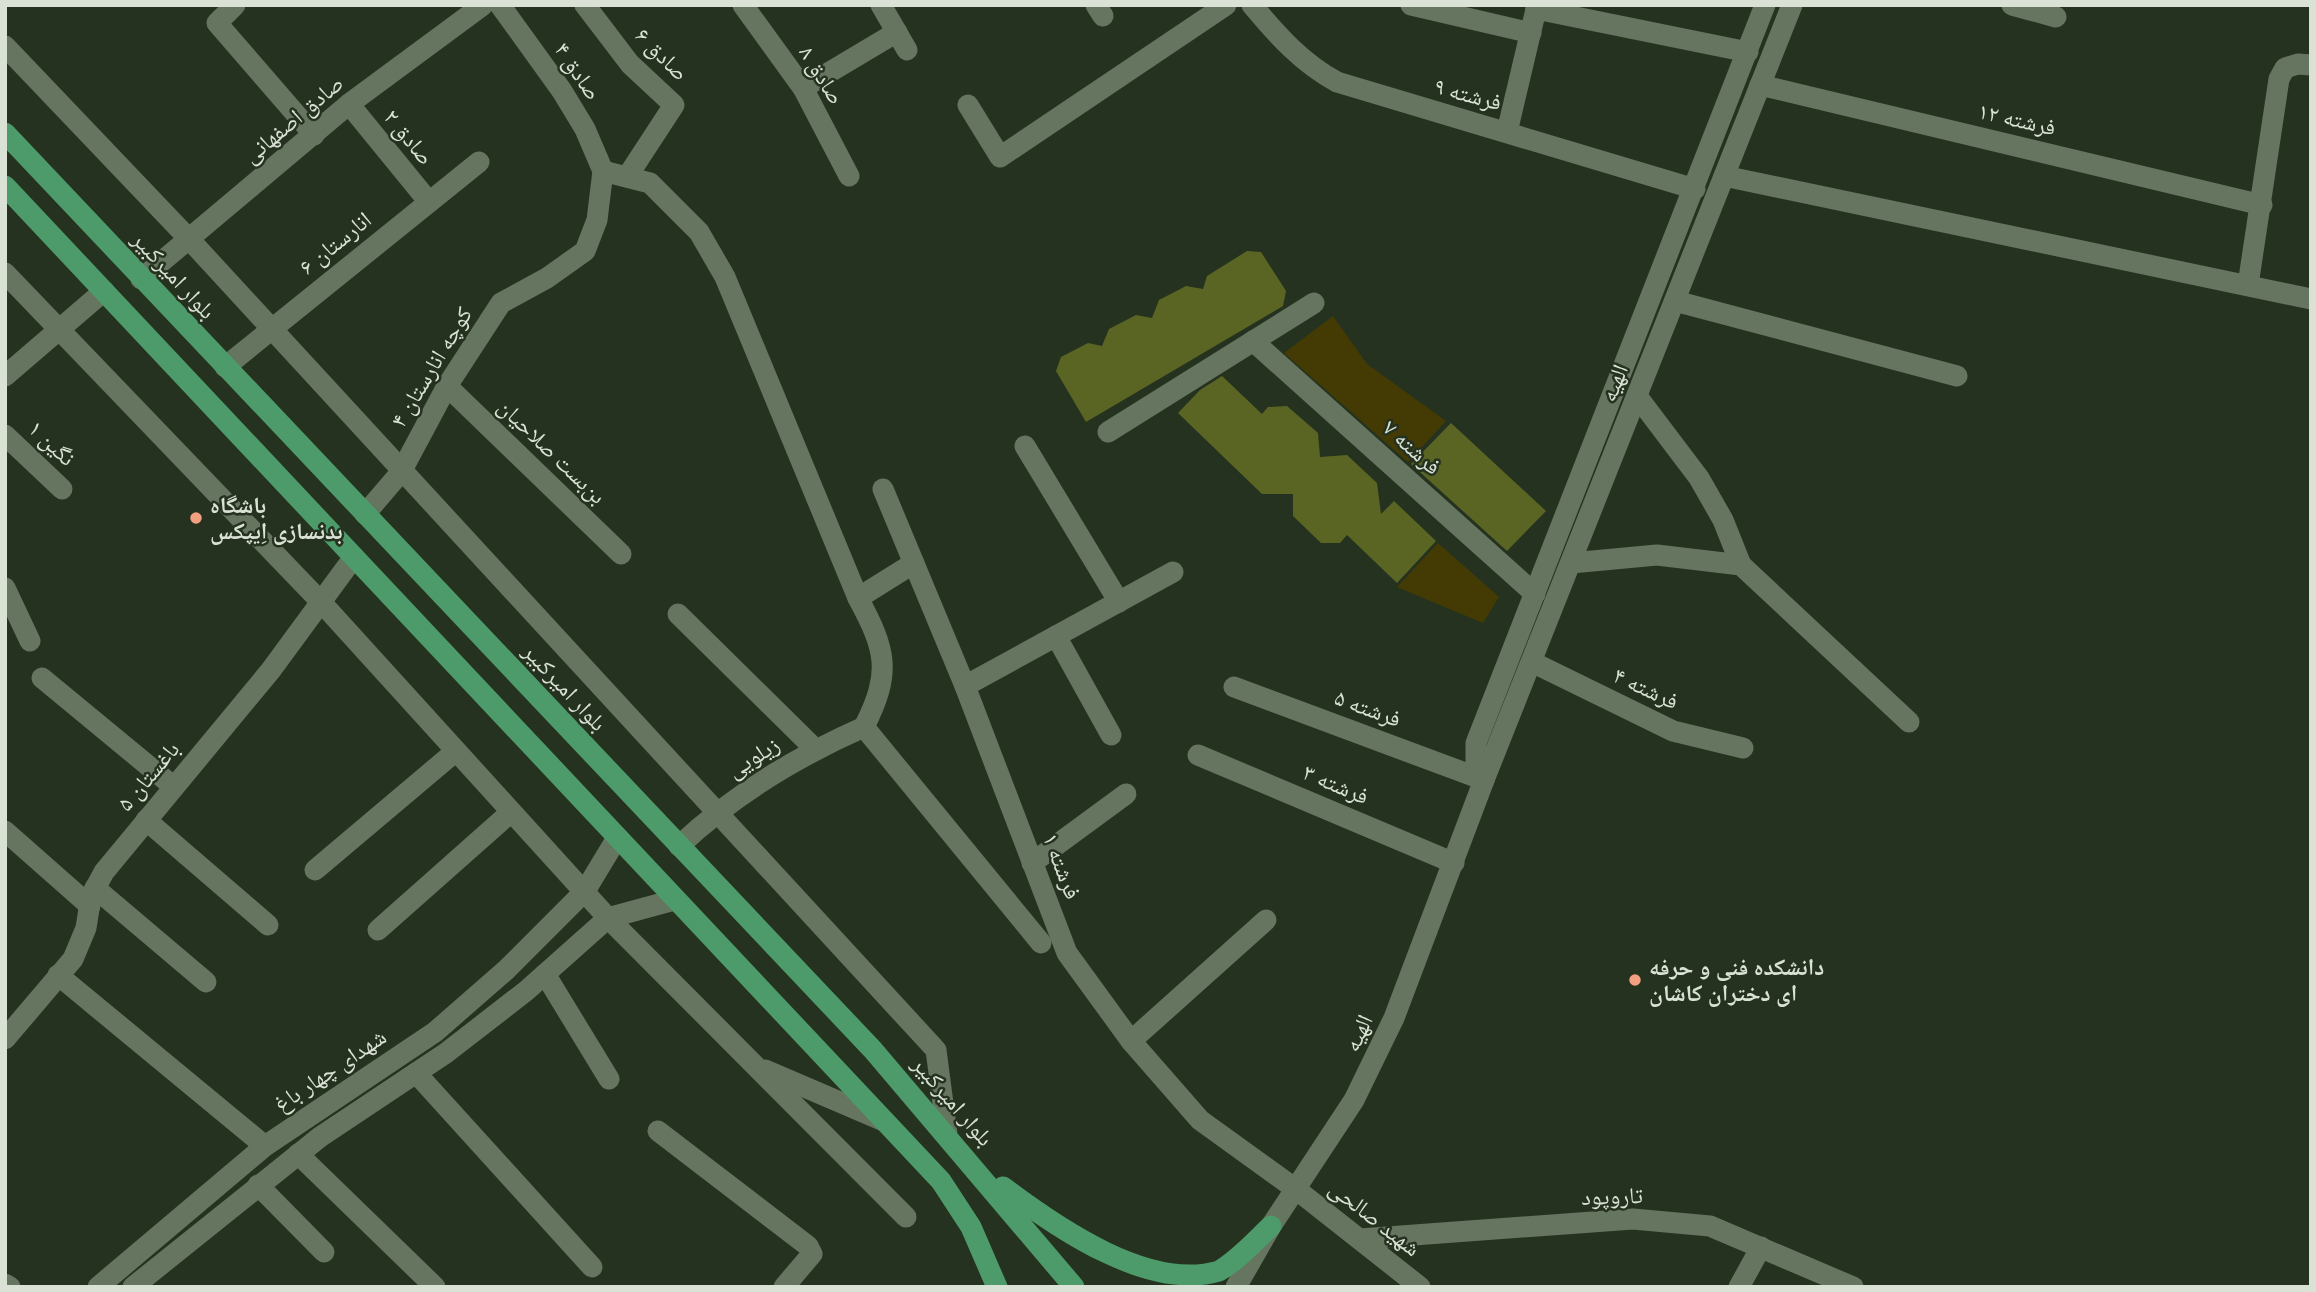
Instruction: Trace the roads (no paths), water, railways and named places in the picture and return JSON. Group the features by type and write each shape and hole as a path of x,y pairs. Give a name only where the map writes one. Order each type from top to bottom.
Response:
{"main road":[{"name":"بلوار امیرکبیر","path":"5,133 873,1050 975,1166 1074,1287"},
{"path":"5,186 941,1181 971,1227 997,1287"},
{"path":"975,1166 1114,1266 1148,1281 1178,1283 1198,1280 1219,1272 1271,1226"}],"street":[{"path":"235,5 218,23 314,135"},
{"name":"صادق اصفهانی","path":"141,279 349,104 483,5"},
{"name":"صادق ۴","path":"499,5 562,91 585,129 603,171"},
{"name":"صادق ۶","path":"584,5 630,64 674,105 626,177"},
{"name":"صادق ۸","path":"744,5 803,88 849,176"},
{"path":"803,88 902,41 881,5"},
{"path":"968,105 1000,157 1226,5"},
{"name":"فرشته ۹","path":"1252,5 1293,52 1313,69 1337,82 1695,189"},
{"path":"1411,5 1531,33"},
{"name":"الهیه","path":"1484,780 1476,762 1476,743 1765,5"},
{"name":"الهیه","path":"1236,1287 1271,1226 1354,1100 1394,1018 1484,780 1791,5"},
{"path":"2012,5 2056,17"},
{"path":"1507,132 1537,7 1748,52"},
{"path":"5,47 190,240 936,1050 947,1134"},
{"path":"2248,285 2279,79 2285,68 2298,64 2311,65"},
{"name":"فرشته ۱۲","path":"1760,85 2262,205"},
{"name":"صادق ۲","path":"349,104 429,202"},
{"name":"انارستان ۶","path":"225,367 479,162"},
{"path":"603,171 650,183 699,232 725,277 858,598 881,643 880,684 876,704 864,727 1041,943"},
{"name":"کوچه انارستان ۴","path":"365,514 401,472 447,387 501,303 547,278 585,251 597,220 603,171"},
{"path":"1724,176 2311,299"},
{"path":"5,273 321,602 608,918 905,1217"},
{"path":"5,376 104,291"},
{"path":"1675,301 1957,376"},
{"path":"1108,432 1314,303"},
{"path":"1643,320 1664,329"},
{"name":"فرشته ۷","path":"1253,341 1535,594"},
{"name":"بن‌بست صلاحیان","path":"447,387 621,554"},
{"path":"1637,396 1699,478 1723,520 1741,565 1909,722"},
{"name":"نگین ۱","path":"5,435 62,489"},
{"path":"1025,446 1119,602"},
{"name":"فرشته ۱","path":"883,489 965,686 1066,953 1131,1041 1200,1120 1297,1190"},
{"path":"1572,563 1657,555 1741,565"},
{"name":"باغستان ۵","path":"5,1039 73,959 104,872 271,670 354,557"},
{"path":"858,598 914,563"},
{"path":"965,686 1173,572"},
{"path":"5,588 30,641"},
{"path":"678,614 815,749"},
{"path":"1056,636 1111,735"},
{"name":"فرشته ۴","path":"1532,662 1673,731 1743,748"},
{"path":"42,678 174,787"},
{"name":"فرشته ۵","path":"1234,687 1484,780"},
{"name":"زیلویی","path":"679,846 716,810 815,749 864,727"},
{"path":"315,870 456,751"},
{"name":"فرشته ۳","path":"1198,755 1454,863"},
{"path":"1032,863 1126,794"},
{"path":"378,930 511,812"},
{"path":"146,820 268,925"},
{"path":"5,831 206,982"},
{"name":"شهدای چهار باغ","path":"98,1287 265,1146 435,1032 506,970 585,891 617,838"},
{"path":"134,1287 298,1154 416,1073 545,974 608,918 674,900"},
{"path":"1131,1041 1266,920"},
{"path":"545,974 609,1079"},
{"path":"58,975 265,1146"},
{"path":"757,1067 884,1121"},
{"path":"416,1073 592,1267"},
{"path":"658,1131 807,1246 811,1254 808,1260 784,1287"},
{"path":"298,1154 436,1287"},
{"path":"258,1185 324,1252"},
{"name":"شهید صالحی","path":"1297,1190 1420,1287"},
{"name":"تاروپود","path":"1360,1239 1633,1219 1710,1226 1853,1287"},
{"path":"1740,1287 1761,1247"},
{"path":"5,1284 10,1287"}],"place":[{"name":"باشگاه بدنسازی اِیپکس","path":"196,518"},
{"name":"دانشکده فنی و حرفه ای دختران کاشان","path":"1635,980"}]}
